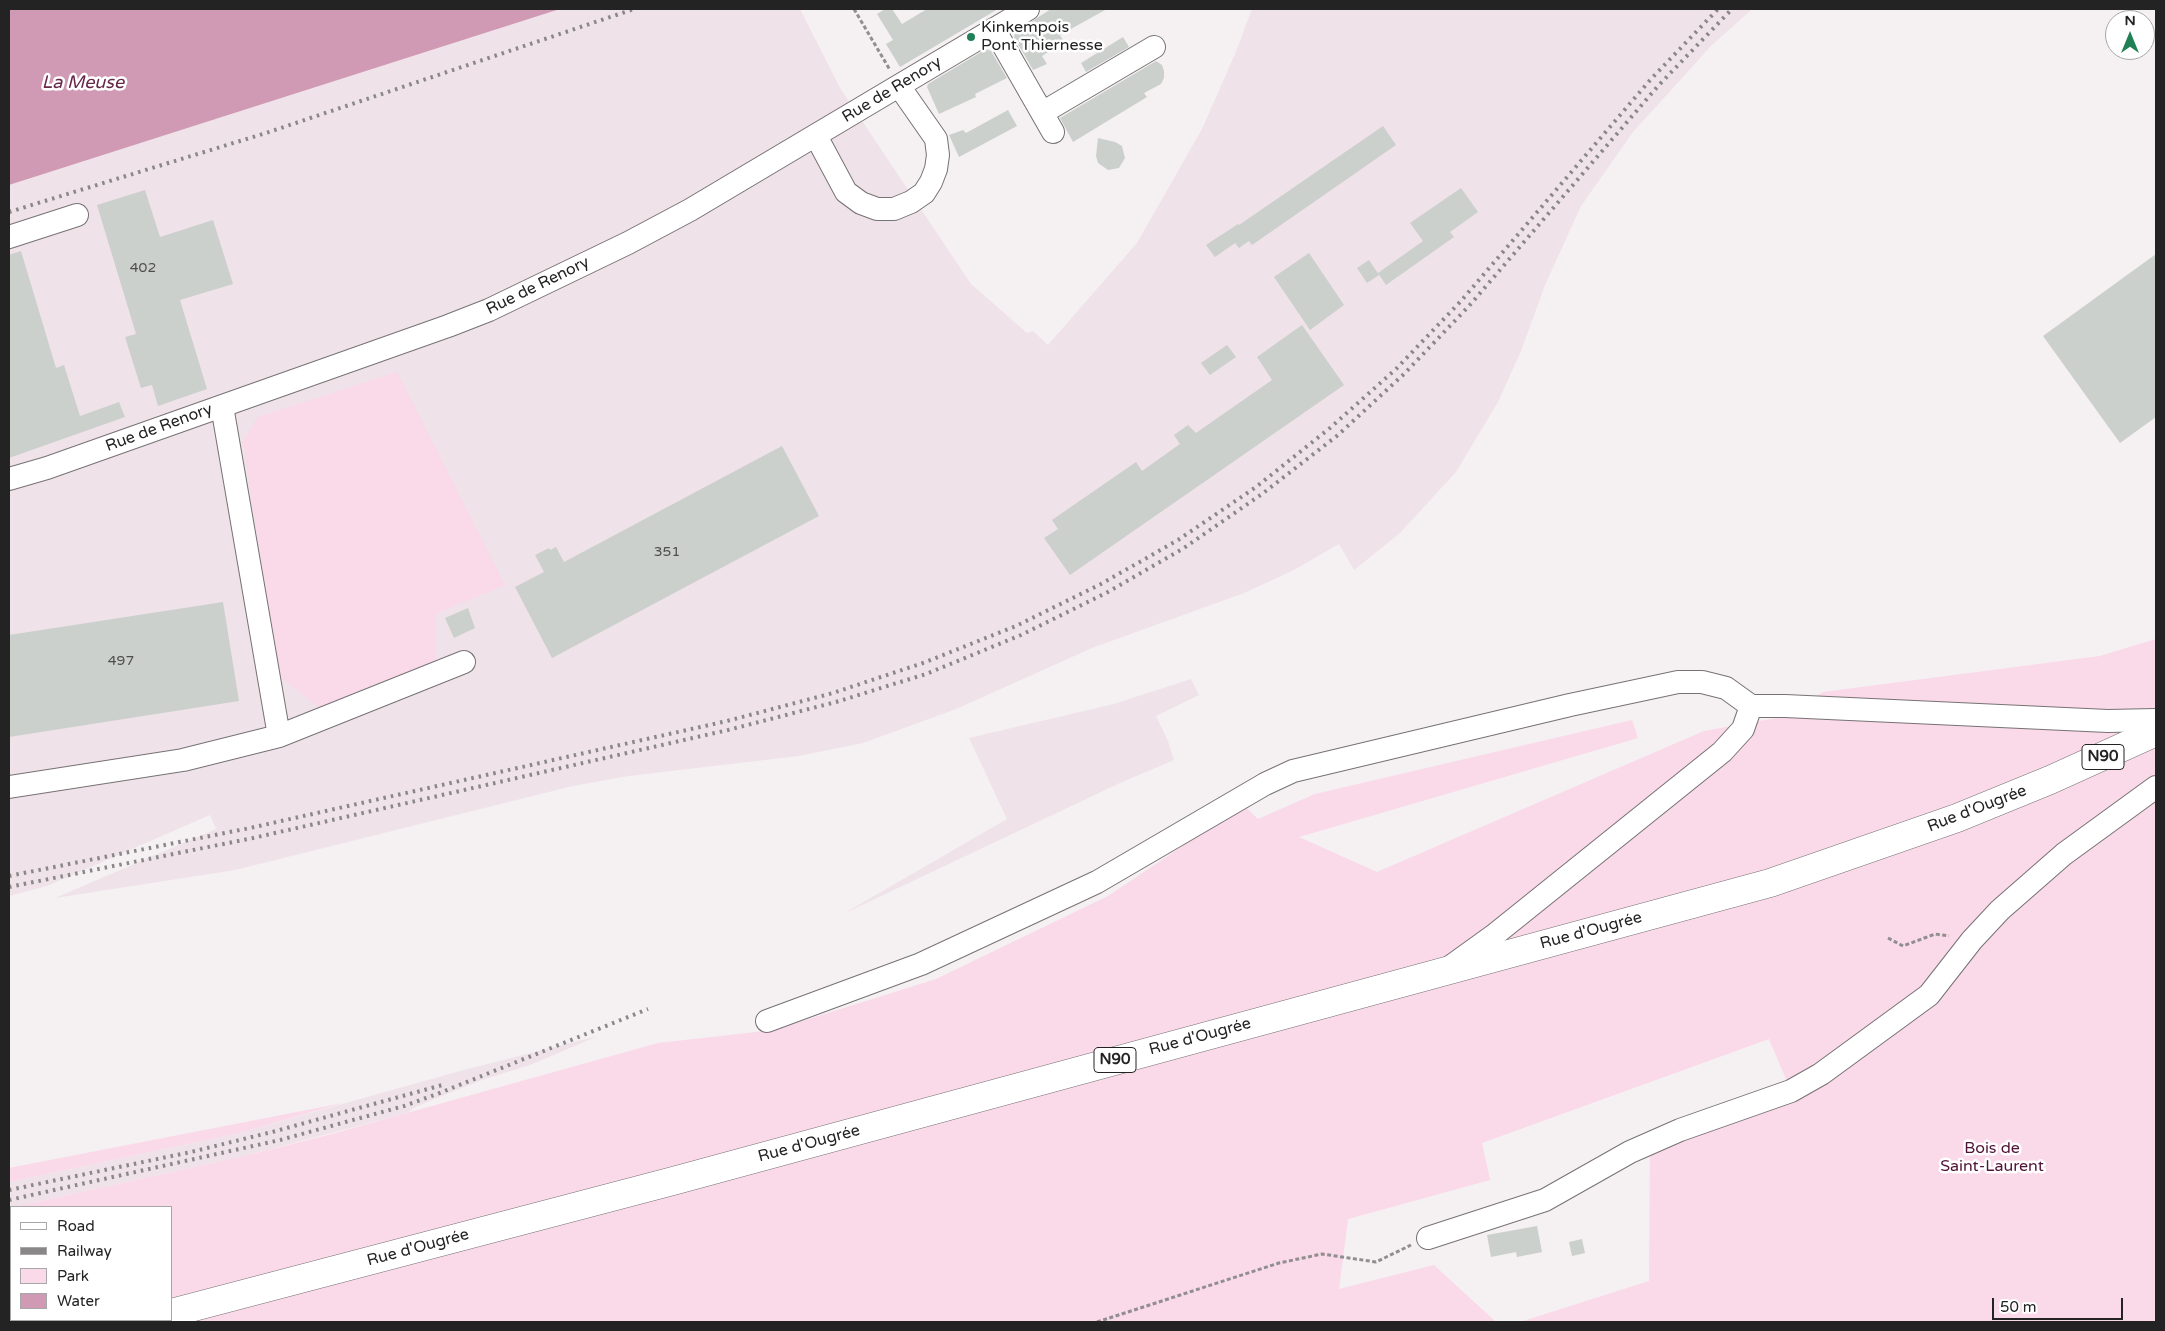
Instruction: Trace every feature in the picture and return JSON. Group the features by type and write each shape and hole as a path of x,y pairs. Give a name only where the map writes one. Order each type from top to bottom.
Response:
{"main road":[{"name":"Rue d'Ougrée","path":"172,1313 673,1181 1770,883 1957,818 2050,780 2156,732"}],"street":[{"name":"Rue de Renory","path":"9,479 46,468 222,406 488,310 661,226 1028,9"},
{"path":"994,29 1053,132"},
{"path":"1042,113 1154,47"},
{"path":"816,136 846,192 861,203 877,209 894,209 911,202 924,193 931,182 936,169 938,155 936,139 899,86"},
{"path":"9,237 77,215"},
{"path":"222,406 279,736"},
{"path":"9,787 182,760 279,736 464,662"},
{"path":"767,1021 921,964 1097,882 1265,784 1293,771 1570,705 1678,682 1702,682 1726,688 1751,706 2108,721 2156,720"},
{"path":"1448,969 1493,936 1722,752 1743,729 1751,706"},
{"path":"1428,1238 1545,1200 1630,1152 1680,1130 1791,1091 1813,1079 1929,995 1972,940 2000,910 2064,854 2156,787"}],"path":[{"path":"854,9 899,86"},
{"path":"1888,938 1903,946 1935,934 1972,940"},
{"path":"1097,1322 1279,1263 1322,1254 1376,1262 1428,1238"}],"shaded area":[{"path":"560,9 800,9 840,88 971,284 1027,333 1033,331 1048,345 1137,243 1202,129 1235,54 1252,9 1752,9 1711,46 1633,132 1581,206 1545,285 1521,351 1498,402 1456,472 1400,533 1354,570 1339,544 1292,571 1244,593 1092,648 956,709 863,743 799,756 628,776 573,786 235,870 55,898 216,829 210,815 47,886 9,896 9,185"},
{"path":"1191,679 1199,695 1156,716 1168,741 1174,760 1122,782 843,914 1007,819 969,738 1114,704"},
{"path":"598,1036 530,1065 482,1080 417,1106 407,1113 244,1156 18,1206 10,1206 9,1208 9,1182 239,1133 460,1071"}],"green space":[{"path":"397,372 505,585 435,614 436,662 320,708 278,675 243,441 258,417"},
{"name":"Bois de Saint-Laurent","path":"2156,639 2156,1322 1520,1322 1649,1281 1650,1146 1791,1091 1769,1039 1482,1143 1490,1180 1348,1219 1339,1289 1434,1265 1496,1322 9,1322 9,1208 10,1321 172,1321 172,1206 19,1206 244,1156 328,1135 658,1043 774,1030 936,979 1108,896 1244,805 1258,819 1315,794 1632,720 1638,738 1299,837 1377,872 1704,731 1787,716 1823,692 2100,656"},
{"path":"343,1103 239,1133 9,1182 9,1168"}],"water":[{"name":"La Meuse","path":"9,9 560,9 9,185"}],"building":[{"path":"885,9 892,9 902,24 927,9 998,9 900,67 886,44 893,40 877,14"},
{"path":"1051,9 1107,9 1060,35 1064,42 1042,56 1047,64 1033,70 1014,37 1015,32"},
{"path":"1123,37 1129,47 1086,72 1081,63"},
{"path":"986,49 991,51 1007,78 975,94 976,97 939,114 927,87 928,84"},
{"path":"1156,61 1162,65 1164,71 1164,78 1161,84 1144,93 1147,97 1073,142 1060,118"},
{"path":"1008,110 1017,126 959,157 949,135 963,130 966,133"},
{"path":"1383,126 1396,145 1252,245 1249,241 1239,248 1235,243 1215,257 1206,245 1239,225"},
{"path":"1098,138 1115,142 1122,146 1125,158 1119,168 1108,170 1098,163 1096,156"},
{"path":"1461,188 1478,212 1450,232 1454,237 1386,285 1378,273 1423,241 1410,223"},
{"path":"145,190 160,237 213,220 233,284 180,300 207,389 158,406 152,385 141,388 125,337 136,334 97,205"},
{"path":"21,251 56,368 64,365 80,416 119,402 125,417 9,458 9,255"},
{"path":"1309,253 1344,305 1310,330 1274,277"},
{"path":"2156,254 2156,417 2120,443 2043,336"},
{"path":"1369,260 1379,275 1367,283 1357,268"},
{"path":"1302,325 1344,385 1070,575 1044,538 1058,529 1052,520 1136,462 1142,471 1180,444 1174,435 1188,425 1196,433 1272,380 1257,357"},
{"path":"1227,345 1236,357 1210,375 1201,363"},
{"path":"782,446 819,516 552,658 515,587 544,572 535,555 549,548 550,550 556,547 564,562"},
{"path":"223,602 239,701 9,737 9,635"},
{"path":"468,608 475,628 454,638 445,618"},
{"path":"1537,1226 1542,1252 1517,1257 1516,1252 1491,1257 1487,1235"},
{"path":"1582,1239 1585,1253 1572,1256 1569,1242"}],"railway":[{"path":"9,212 266,133 634,9"},
{"path":"9,876 250,828 727,721 833,693 923,663 1016,626 1101,584 1178,540 1256,487 1330,428 1396,369 1461,301 1651,79 1718,9"},
{"path":"9,887 253,838 728,730 836,702 926,674 1021,635 1106,593 1184,548 1262,494 1338,435 1404,374 1469,306 1658,86 1732,9"},
{"path":"9,1200 280,1140 404,1106 648,1009"},
{"path":"9,1190 191,1152 276,1131 446,1084"}],"place":[{"name":"Kinkempois Pont Thiernesse","path":"971,37"}]}
